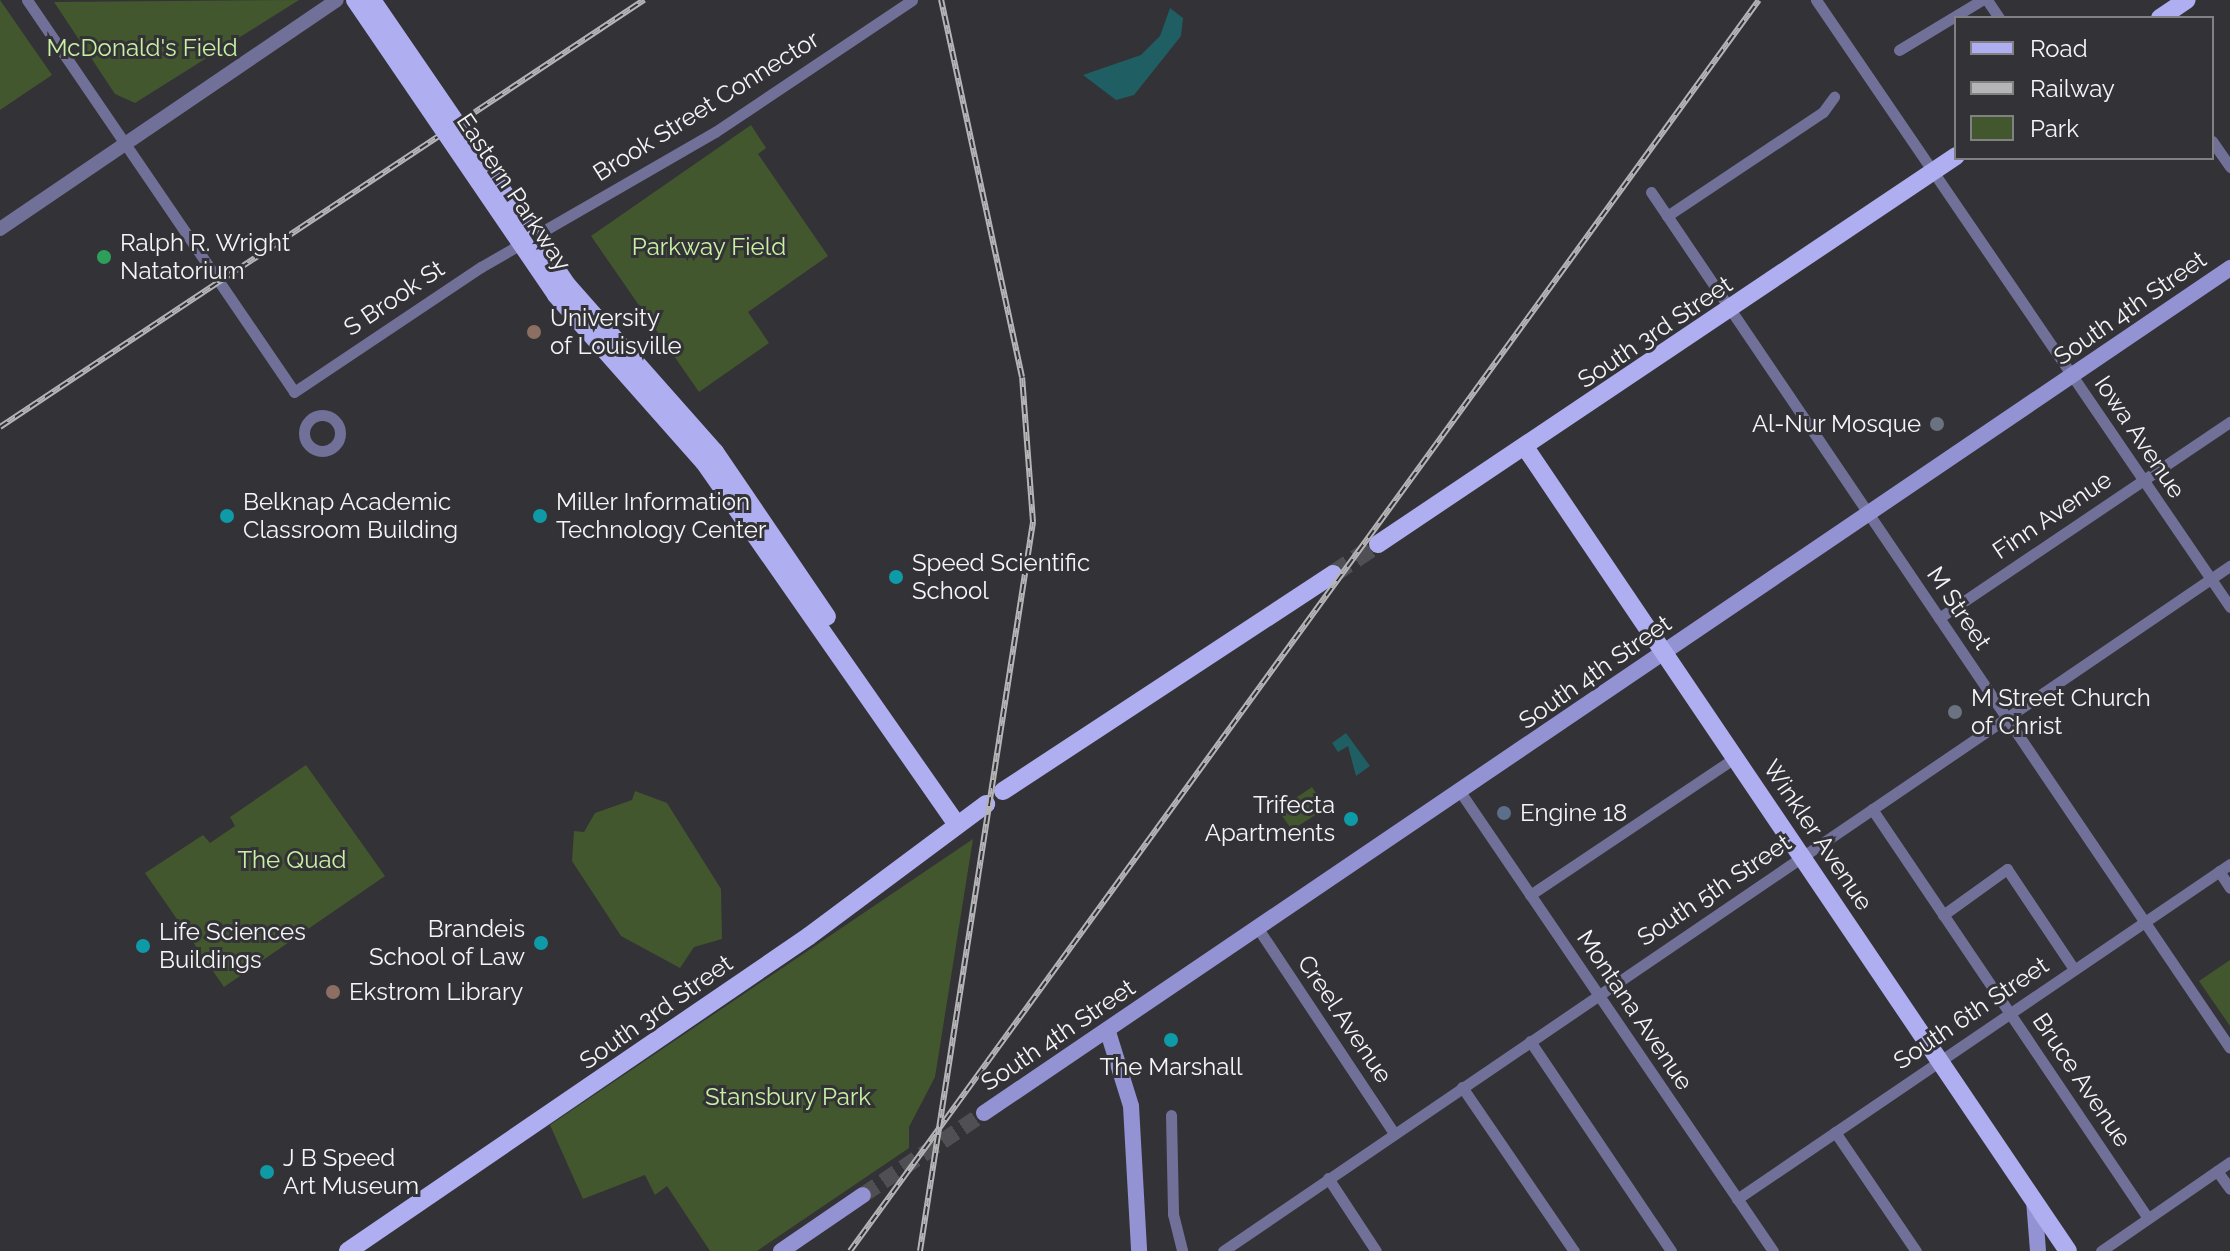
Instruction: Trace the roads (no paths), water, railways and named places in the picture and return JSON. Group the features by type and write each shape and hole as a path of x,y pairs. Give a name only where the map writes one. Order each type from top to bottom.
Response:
{"main road":[{"name":"Eastern Parkway","path":"355,0 562,291 715,452 840,637 850,667 957,824"},
{"name":"Eastern Parkway","path":"372,0 562,291"},
{"path":"2163,16 2187,0"},
{"name":"South 3rd Street","path":"1378,544 1954,157"},
{"name":"South 4th Street","path":"984,1113 1259,930 2230,268"},
{"name":"Winkler Avenue","path":"1525,447 2068,1251"},
{"path":"1003,791 1333,574"},
{"name":"South 3rd Street","path":"348,1251 809,936 986,804"},
{"path":"1108,1032 1131,1106 1139,1251"},
{"path":"781,1251 863,1195"},
{"path":"2034,1200 2038,1251"}],"street":[{"path":"27,0 126,140"},
{"path":"0,229 126,140 337,0"},
{"path":"355,0 521,243"},
{"name":"Brook Street Connector","path":"521,243 783,87 912,0"},
{"path":"1816,0 1904,123 1934,171"},
{"path":"1957,16 1984,0 1997,16"},
{"path":"1899,50 1954,18"},
{"path":"1667,216 1823,112 1834,97"},
{"name":"S Brook St","path":"126,140 294,392 521,243"},
{"path":"2214,144 2230,167"},
{"name":"Iowa Avenue","path":"1934,171 2230,607"},
{"name":"M Street","path":"1651,192 2230,1048"},
{"name":"Finn Avenue","path":"1939,618 2230,422"},
{"name":"South 5th Street","path":"1223,1251 2230,566"},
{"path":"1530,895 1736,757"},
{"name":"Montana Avenue","path":"1461,793 1773,1251"},
{"name":"Bruce Avenue","path":"1872,809 2148,1218"},
{"name":"South 6th Street","path":"1737,1199 2230,864"},
{"path":"1943,915 2007,869 2074,969"},
{"path":"2219,871 2230,888"},
{"name":"Creel Avenue","path":"1259,930 1394,1133"},
{"path":"1530,1041 1671,1251"},
{"path":"1462,1087 1574,1251"},
{"path":"1171,1115 1173,1214 1182,1251"},
{"path":"1835,1132 1916,1251"},
{"path":"2101,1251 2230,1162"},
{"path":"2217,1171 2230,1189"},
{"path":"1328,1178 1376,1251"}],"water":[{"path":"1170,8 1183,18 1181,36 1134,95 1116,100 1083,75 1141,55 1160,36"},
{"path":"1346,733 1370,766 1356,776 1348,746 1338,752 1332,743"}],"tunnel":[{"path":"1333,574 1378,544"},
{"path":"863,1195 984,1113"}],"railway":[{"path":"0,427 644,0"},
{"path":"920,1251 1033,522 1022,377 941,0"},
{"path":"850,1251 1759,0"}],"place":[{"name":"Ralph R. Wright Natatorium","path":"104,257"},
{"name":"University of Louisville","path":"534,332"},
{"name":"Al-Nur Mosque","path":"1937,424"},
{"name":"Belknap Academic Classroom Building","path":"227,516"},
{"name":"Miller Information Technology Center","path":"540,516"},
{"name":"Speed Scientific School","path":"896,577"},
{"name":"M Street Church of Christ","path":"1955,712"},
{"name":"Engine 18","path":"1504,813"},
{"name":"Trifecta Apartments","path":"1351,819"},
{"name":"Brandeis School of Law","path":"541,943"},
{"name":"Life Sciences Buildings","path":"143,946"},
{"name":"Ekstrom Library","path":"333,992"},
{"name":"The Marshall","path":"1171,1040"},
{"name":"J B Speed Art Museum","path":"267,1172"}],"park label":[{"name":"McDonald's Field","path":"142,48"},
{"name":"Parkway Field","path":"709,247"},
{"name":"The Quad","path":"292,860"},
{"name":"Stansbury Park","path":"788,1097"}]}
